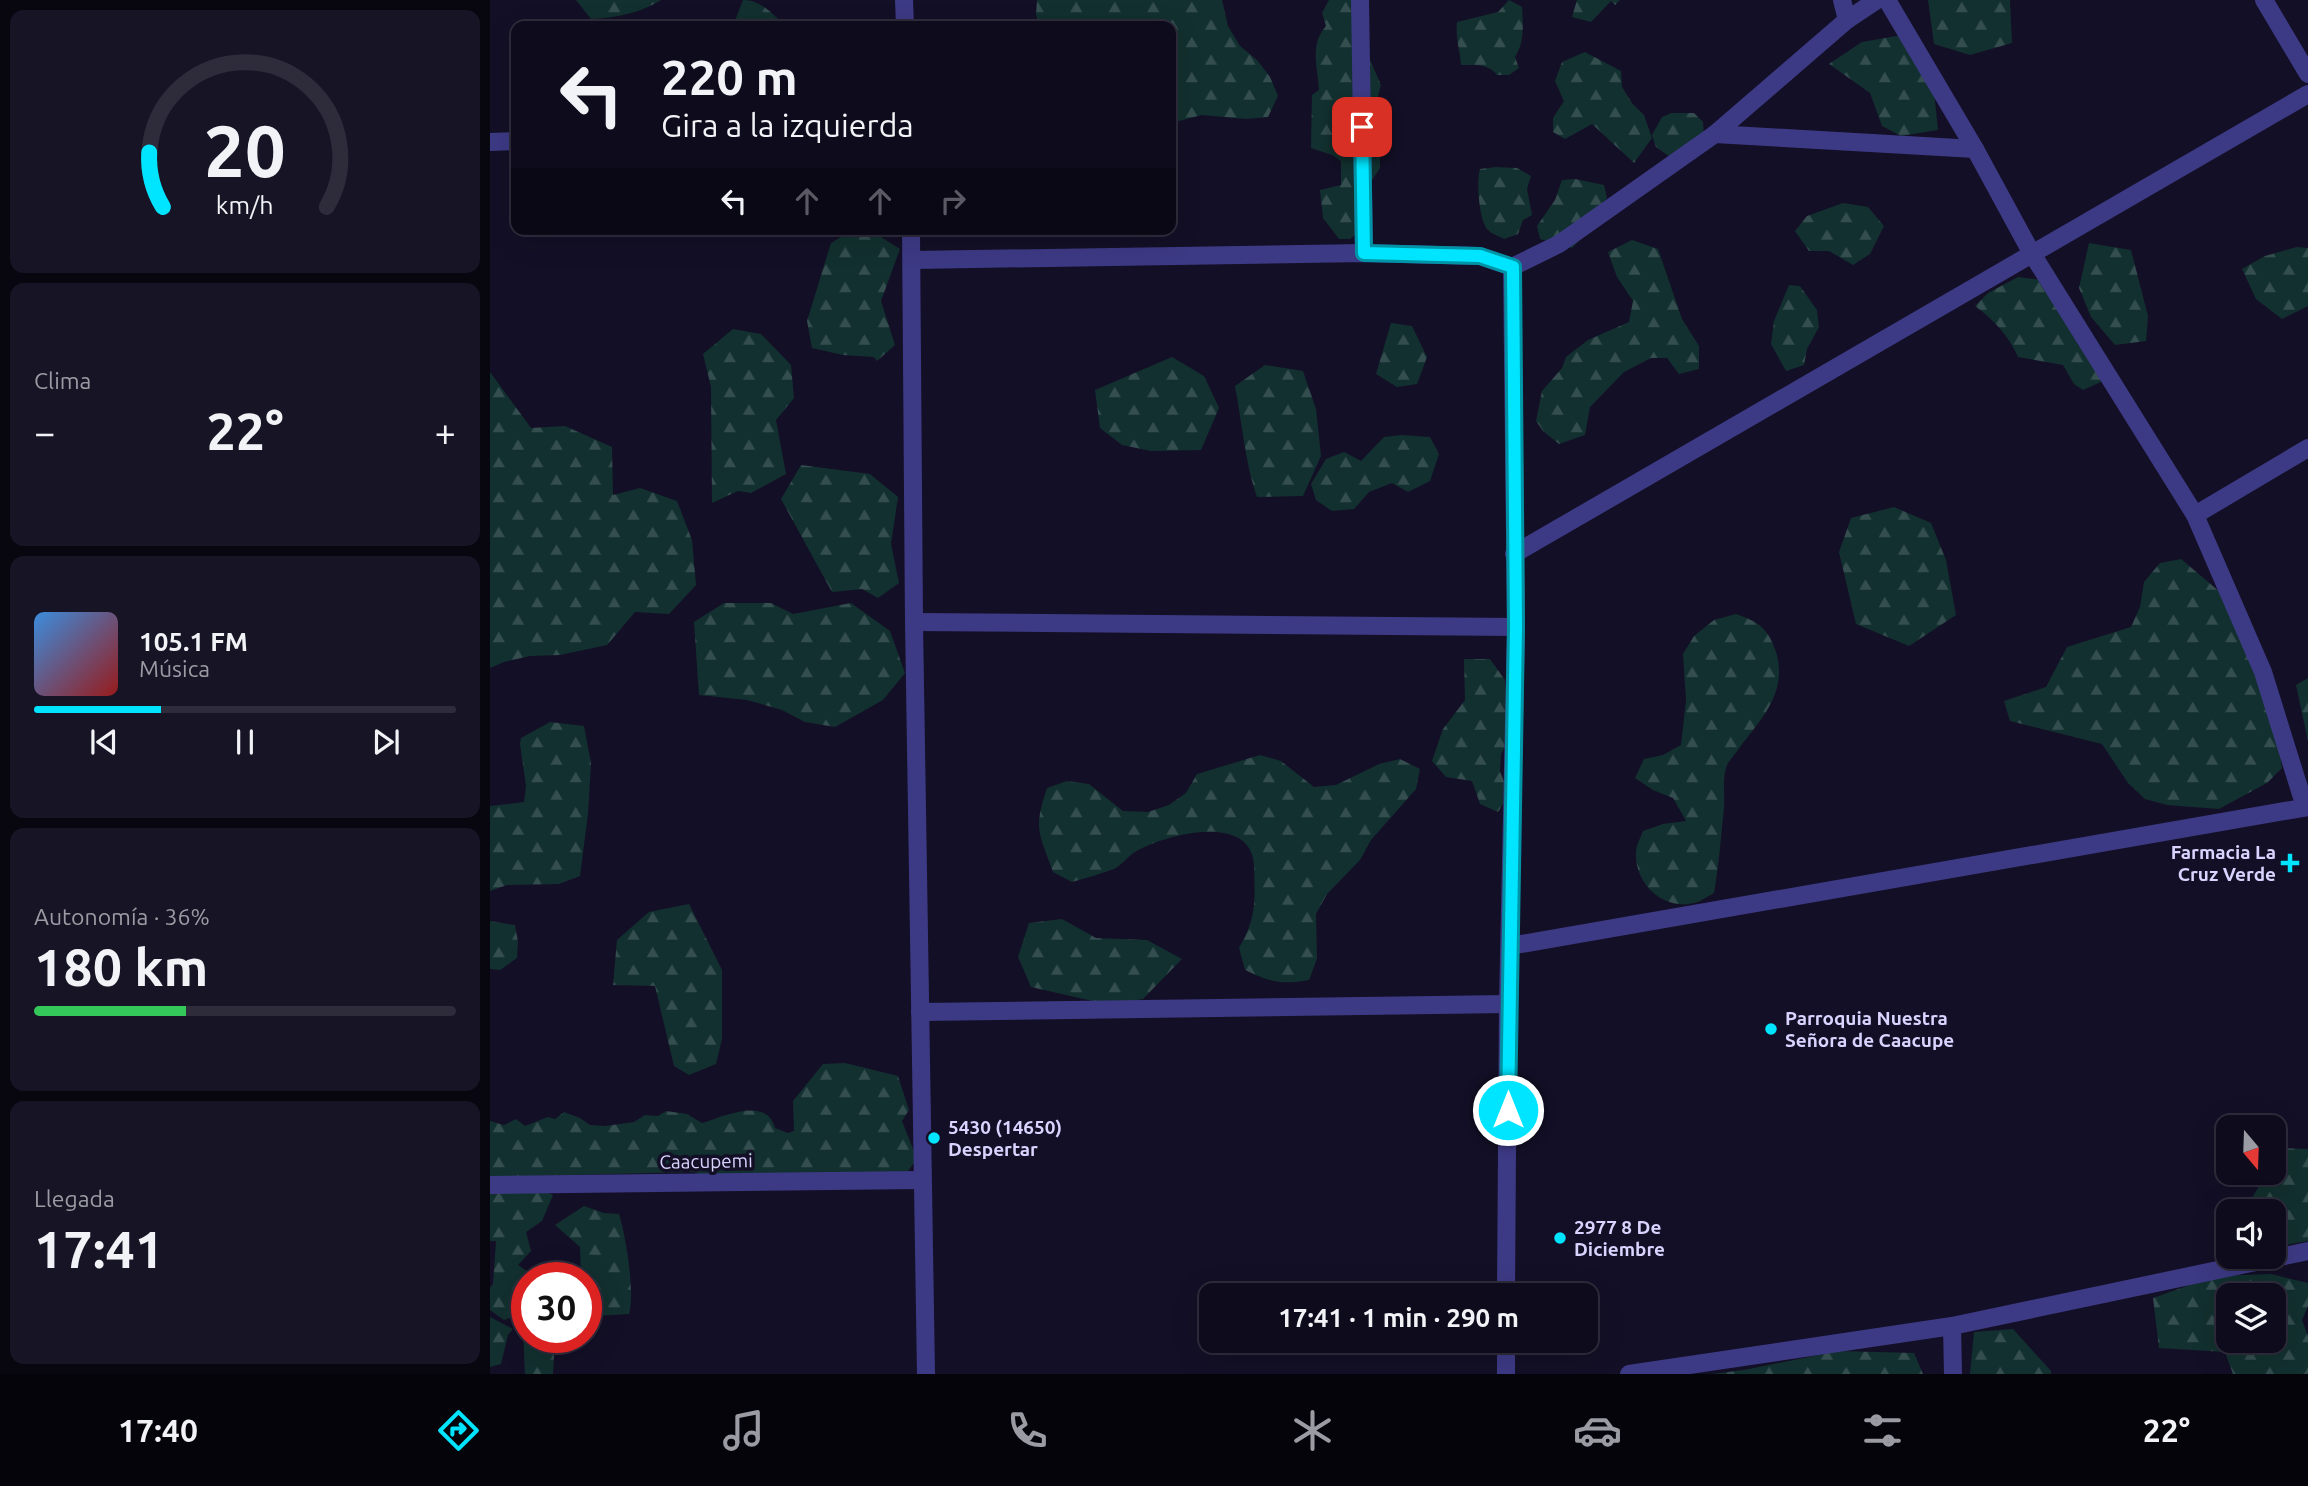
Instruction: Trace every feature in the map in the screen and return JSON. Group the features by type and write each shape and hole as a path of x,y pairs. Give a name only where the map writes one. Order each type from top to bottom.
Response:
{"street":[{"path":"904,0 905,21"},
{"path":"1360,0 1364,253"},
{"path":"1842,0 1847,20"},
{"path":"912,260 1364,253 1480,256 1513,267 1559,244 1715,134 1847,20 1877,0"},
{"path":"1510,946 2306,807 2263,672 2195,515 2031,252 1975,149 1887,0"},
{"path":"2264,0 2308,74"},
{"path":"1514,554 2031,252 2308,94"},
{"path":"1715,134 1975,149"},
{"path":"490,142 511,141"},
{"path":"911,235 914,622 926,1374"},
{"path":"1506,1283 1508,1004 1516,627 1513,267"},
{"path":"2195,515 2308,448"},
{"path":"914,622 1516,627"},
{"path":"920,1012 1508,1004"},
{"name":"Caacupemi","path":"490,1185 922,1180"},
{"path":"1629,1374 1952,1326 2308,1251"},
{"path":"1952,1326 1953,1374"},
{"path":"1506,1353 1506,1374"}],"green space":[{"path":"576,0 661,0 628,14 591,19"},
{"path":"743,0 761,5 780,21 735,21"},
{"path":"1037,0 1222,0 1228,26 1240,46 1257,60 1270,77 1278,96 1268,117 1246,119 1202,115 1176,122 1176,21 1038,21"},
{"path":"1329,0 1359,0 1367,53 1381,85 1369,129 1372,139 1380,149 1380,168 1369,185 1371,223 1350,239 1339,239 1323,218 1320,190 1341,185 1341,161 1311,148 1312,95 1319,90 1316,49 1326,26 1322,13"},
{"path":"1509,0 1522,7 1522,39 1515,57 1519,68 1509,75 1497,75 1485,67 1461,65 1457,22 1498,12"},
{"path":"1577,0 1620,0 1615,5 1611,1 1591,22 1572,17"},
{"path":"1928,0 2010,0 2012,43 1970,55 1934,44"},
{"path":"1902,35 1934,91 1938,130 1901,136 1882,126 1870,93 1829,64 1862,42"},
{"path":"1585,52 1621,71 1622,87 1644,115 1652,138 1634,163 1592,124 1565,139 1553,132 1553,118 1564,101 1555,81 1562,62"},
{"path":"1672,113 1694,113 1703,122 1704,139 1673,159 1656,147 1652,135 1662,117"},
{"path":"1517,168 1531,176 1527,189 1532,215 1523,220 1518,234 1504,239 1485,225 1479,201 1480,169"},
{"path":"1575,179 1604,185 1607,198 1595,212 1591,229 1572,248 1540,239 1537,226 1555,200 1562,180"},
{"path":"1843,203 1868,207 1884,226 1870,254 1853,265 1829,251 1809,251 1795,231 1807,216"},
{"path":"844,235 878,235 900,249 881,301 895,345 877,361 874,357 843,355 812,348 807,321 831,243"},
{"path":"1632,240 1658,249 1682,319 1699,346 1699,369 1679,374 1667,358 1651,358 1624,372 1590,407 1585,435 1559,444 1543,431 1536,421 1542,391 1562,368 1566,357 1588,340 1629,322 1633,301 1617,277 1608,252"},
{"path":"2089,243 2131,250 2148,316 2146,341 2115,345 2091,317 2079,288"},
{"path":"2297,247 2308,248 2308,306 2282,319 2256,299 2242,269 2265,256"},
{"path":"2018,277 2041,280 2101,368 2101,382 2083,390 2074,384 2063,365 2018,357 2000,329 1975,306 1988,293"},
{"path":"1789,285 1800,286 1817,310 1819,327 1807,349 1804,365 1786,371 1771,344 1774,321"},
{"path":"1391,323 1412,326 1427,357 1417,384 1397,387 1376,374"},
{"path":"733,329 761,334 791,365 794,398 776,420 786,474 751,493 738,491 712,503 711,387 703,354"},
{"path":"1172,357 1204,376 1219,408 1201,450 1151,451 1122,445 1100,428 1095,390"},
{"path":"1265,365 1303,371 1316,409 1321,456 1303,496 1257,497 1253,484 1235,386"},
{"path":"490,372 531,428 565,426 612,447 613,495 640,488 677,501 692,540 696,585 669,614 635,612 607,645 560,655 530,656 490,668"},
{"path":"1384,437 1430,437 1439,454 1430,481 1408,492 1392,483 1369,492 1354,509 1332,511 1316,500 1311,484 1326,459 1344,452 1361,461"},
{"path":"801,465 870,474 898,497 891,544 899,583 878,598 862,589 832,592 781,499"},
{"path":"1894,507 1931,523 1946,560 1956,615 1909,646 1856,624 1839,552 1851,518"},
{"path":"2181,559 2233,603 2279,749 2282,768 2267,783 2219,809 2167,805 2145,799 2128,783 2102,744 2010,721 2004,701 2046,687 2067,647 2131,627 2140,607 2144,582 2160,563"},
{"path":"724,603 771,603 793,614 851,603 890,631 905,673 883,700 835,727 805,722 782,710 747,700 699,695 694,622"},
{"path":"1736,614 1757,623 1770,637 1779,666 1779,680 1771,704 1725,770 1724,808 1714,893 1694,903 1672,903 1661,899 1645,884 1637,863 1636,849 1643,831 1663,824 1686,821 1673,798 1653,790 1635,778 1644,759 1663,755 1681,745 1686,700 1683,654 1694,636 1714,620"},
{"path":"1464,659 1490,659 1505,680 1511,736 1501,754 1500,771 1509,795 1498,812 1480,804 1472,781 1446,777 1432,761 1443,729 1465,700"},
{"path":"2308,678 2308,741 2296,685"},
{"path":"550,722 584,726 591,763 580,876 559,884 507,885 490,891 490,806 524,802 526,786 521,738"},
{"path":"1260,755 1281,761 1314,787 1336,785 1379,764 1400,759 1420,769 1416,789 1371,840 1360,860 1327,894 1316,914 1317,959 1309,980 1276,981 1245,970 1239,948 1252,918 1254,865 1249,848 1238,838 1222,833 1184,834 1148,845 1114,869 1072,882 1053,872 1044,848 1039,822 1047,788 1067,781 1089,784 1123,811 1148,812 1169,805 1186,793 1197,774"},
{"path":"689,904 722,970 722,1039 716,1064 689,1075 674,1066 655,986 613,985 617,940 649,912"},
{"path":"1062,919 1096,938 1147,940 1182,959 1143,999 1110,1005 1031,987 1018,957 1029,923"},
{"path":"490,921 515,925 517,958 500,970 490,969"},
{"path":"845,1063 898,1076 909,1110 902,1121 917,1159 908,1171 859,1180 716,1181 694,1172 490,1177 490,1121 504,1125 516,1119 525,1126 548,1117 555,1119 564,1112 590,1125 605,1126 634,1122 645,1115 658,1116 666,1111 687,1114 702,1123 733,1113 754,1111 763,1113 770,1118 775,1128 788,1133 794,1131 793,1101 823,1064"},
{"path":"2286,1148 2308,1149 2308,1241 2286,1245 2286,1199 2251,1199 2260,1185 2286,1185"},
{"path":"490,1188 537,1188 553,1195 542,1221 526,1232 531,1251 521,1262 511,1262 511,1317 504,1320 490,1310 496,1241 490,1241"},
{"path":"584,1206 604,1213 619,1214 629,1264 629,1314 602,1316 602,1262 580,1262 580,1247 555,1225"},
{"path":"2271,1274 2308,1283 2308,1306 2302,1320 2308,1336 2308,1374 2233,1374 2225,1353 2286,1353 2286,1283 2216,1283 2216,1351 2159,1348 2153,1298 2215,1276"},
{"path":"490,1317 511,1328 511,1331 501,1364 490,1367"},
{"path":"2013,1329 2051,1374 1970,1374 1974,1332"},
{"path":"1838,1351 1914,1353 1923,1374 1712,1374 1744,1370"},
{"path":"524,1353 554,1353 553,1374 525,1374"}],"place":[{"name":"Farmacia La Cruz Verde","path":"2290,863"},
{"name":"Parroquia Nuestra Señora de Caacupe","path":"1771,1029"},
{"name":"5430 (14650) Despertar","path":"934,1138"},
{"name":"2977 8 De Diciembre","path":"1560,1238"}],"route":[{"path":"1362,127 1364,253 1480,256 1513,267 1516,627 1508,1110"}]}
